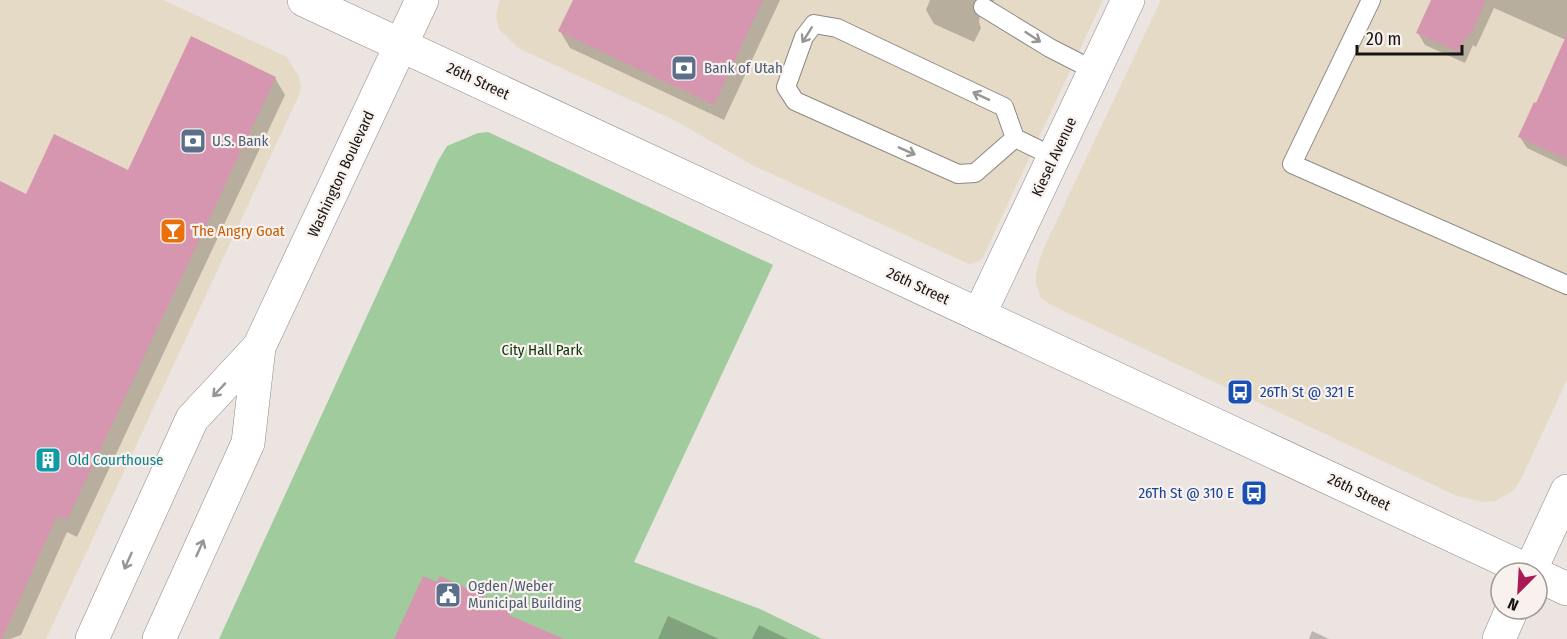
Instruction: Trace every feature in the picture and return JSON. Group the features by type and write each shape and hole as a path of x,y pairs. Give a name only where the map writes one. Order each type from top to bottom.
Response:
{"street":[{"name":"26th Street","path":"304,0 1506,561"},
{"name":"Washington Boulevard","path":"92,639 192,419 259,347 422,0"},
{"name":"Kiesel Avenue","path":"980,315 1128,0"},
{"name":"Washington Boulevard","path":"159,639 248,443 259,347"},
{"path":"1537,561 1567,491"},
{"name":"26th Street","path":"1549,581 1567,589"},
{"path":"1499,639 1507,621"}],"lane":[{"path":"1371,0 1292,164 1567,285"},
{"path":"983,7 1050,48 1095,71"},
{"path":"1015,138 975,173 958,174 795,101 786,87 804,36 814,24 837,28 1004,107 1015,138 1054,157"}],"shaded area":[{"path":"0,0 163,0 287,57 299,77 301,86 299,95 46,639 0,639"},
{"path":"500,0 1103,0 983,257 969,264 752,165 676,121 518,48 499,29 496,16"},
{"path":"1161,0 1567,0 1567,380 1521,479 1513,491 1495,501 1484,502 1457,496 1051,305 1041,298 1036,283 1036,274 1042,252"}],"green space":[{"name":"City Hall Park","path":"488,132 773,265 634,562 760,609 822,639 219,639 438,161 447,146 478,133"}],"building":[{"name":"Bank of Utah","path":"573,0 763,0 714,105 558,31"},
{"path":"1431,0 1486,0 1470,36 1467,35 1458,52 1416,33"},
{"path":"1567,34 1567,159 1518,137"},
{"path":"191,36 276,77 67,520 57,516 2,639 0,639 0,181 26,194 54,134 128,170"},
{"name":"Ogden/Weber Municipal Building","path":"423,576 437,582 440,576 512,609 509,615 564,639 394,639"}],"place":[{"name":"Bank of Utah","path":"684,68"},
{"name":"U.S. Bank","path":"193,141"},
{"name":"The Angry Goat","path":"173,231"},
{"name":"26Th St @ 321 E","path":"1240,392"},
{"name":"Old Courthouse","path":"48,460"},
{"name":"26Th St @ 310 E","path":"1254,493"},
{"name":"Ogden/Weber Municipal Building","path":"448,595"}]}
